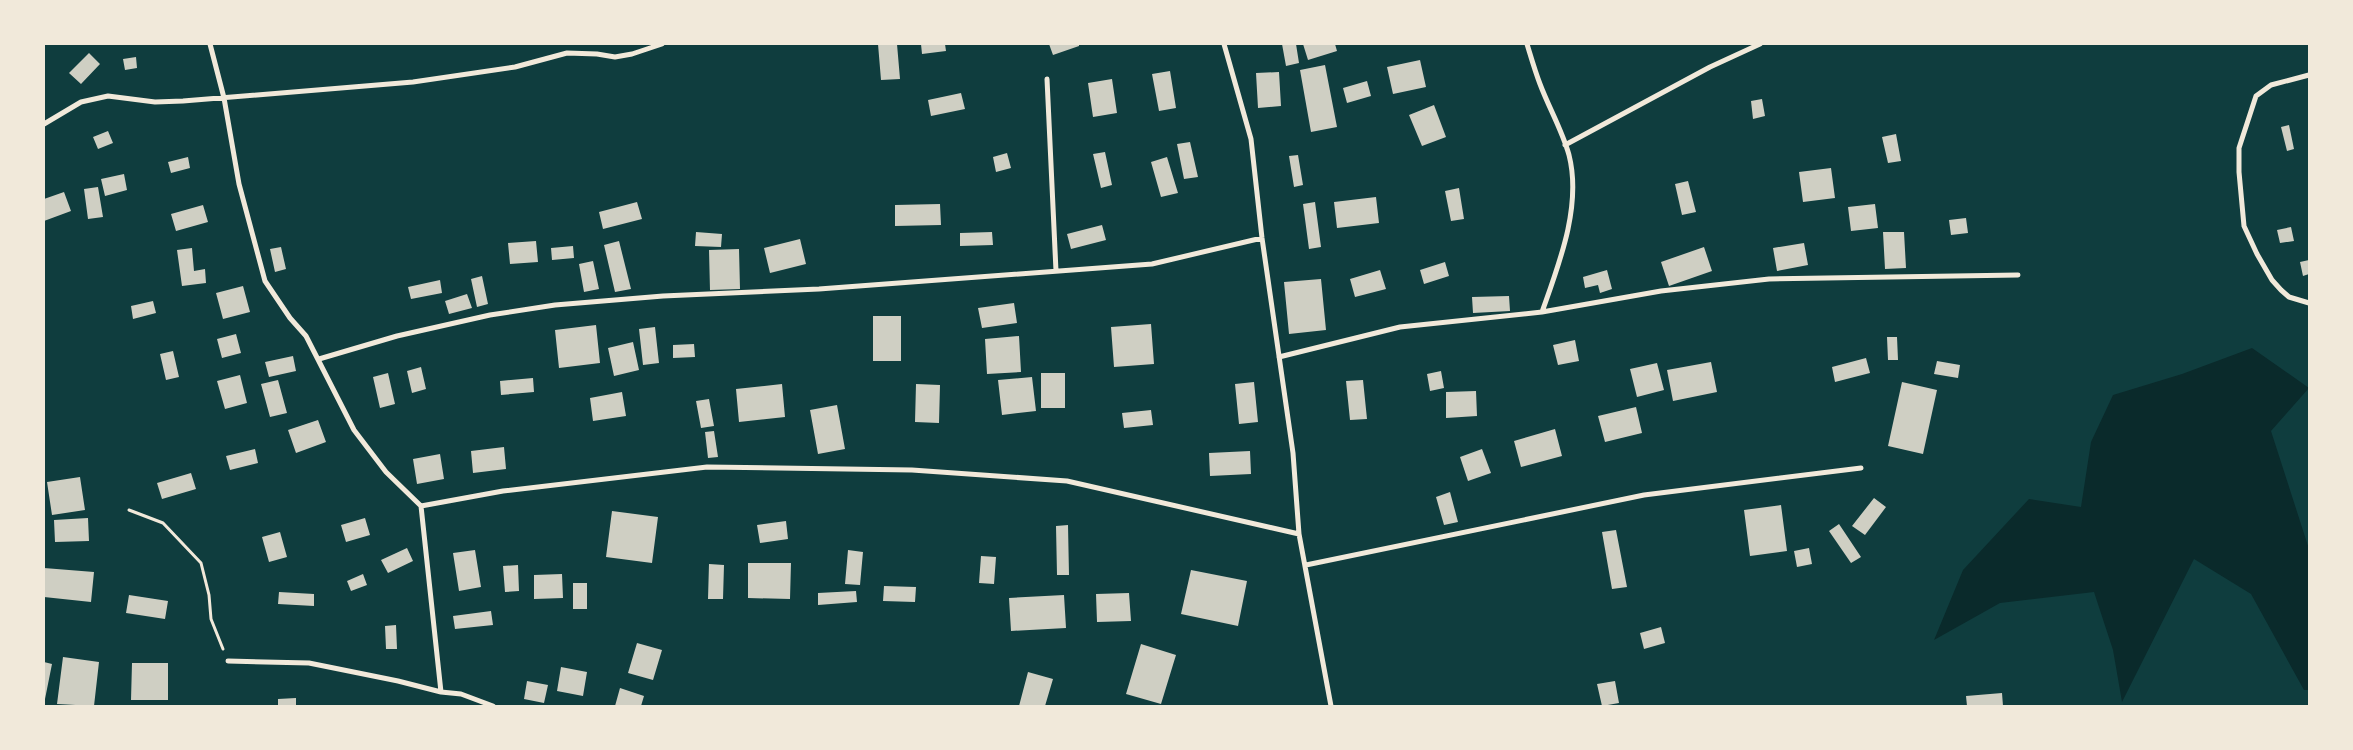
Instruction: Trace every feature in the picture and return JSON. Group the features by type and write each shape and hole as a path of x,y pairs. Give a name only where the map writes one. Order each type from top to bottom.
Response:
{"street":[{"path":"210,44 224,98 239,184 265,281 290,318 306,336 354,430 386,472 421,506 441,692"},
{"path":"44,124 82,102 108,96 155,102 413,82 514,67 567,53 615,57 632,54 662,44"},
{"path":"1224,44 1251,139 1262,238 1293,452 1299,534 1330,706"},
{"path":"1527,44 1540,84 1569,156 1573,189 1572,216 1542,312"},
{"path":"1565,145 1710,68 1760,44"},
{"path":"2309,75 2271,85 2256,96 2239,148 2240,200 2244,226 2250,240 2272,280 2289,297 2309,303"},
{"path":"1046,79 1056,271"},
{"path":"319,359 397,336 481,317 555,305 662,296 819,289 1152,264 1262,238"},
{"path":"1279,357 1400,328 1542,312 1661,291 1769,279 2018,275"},
{"path":"421,506 503,491 707,466 912,470 1067,481 1299,534"},
{"path":"1306,565 1644,495 1861,468"},
{"path":"228,661 309,662 398,680 441,692 461,694 493,706"}],"path":[{"path":"129,510 163,523 201,563 209,595 211,619 228,661"}],"water":[{"path":"2252,348 2309,388 2271,431 2309,549 2309,690 2304,690 2251,594 2194,559 2122,702 2113,650 2094,592 2000,603 1934,640 1963,570 2029,499 2081,507 2091,442 2113,395 2182,374"}],"building":[{"path":"878,44 897,44 900,79 881,80"},
{"path":"921,44 945,44 946,51 922,54"},
{"path":"1049,44 1079,44 1079,46 1053,55"},
{"path":"1282,44 1296,44 1299,63 1286,66"},
{"path":"1303,44 1335,44 1337,51 1308,60"},
{"path":"89,53 100,64 81,84 69,73"},
{"path":"136,57 137,68 125,70 123,59"},
{"path":"1420,60 1426,87 1393,94 1387,67"},
{"path":"1325,65 1337,127 1311,132 1300,70"},
{"path":"1170,71 1176,108 1159,111 1152,74"},
{"path":"1279,72 1281,106 1258,108 1256,73"},
{"path":"1112,79 1117,113 1093,117 1088,83"},
{"path":"1367,81 1371,96 1347,103 1343,88"},
{"path":"961,93 965,109 931,116 928,100"},
{"path":"1762,99 1765,116 1753,119 1751,101"},
{"path":"1434,105 1446,137 1422,146 1409,115"},
{"path":"2289,125 2294,149 2287,151 2281,127"},
{"path":"108,131 113,143 98,149 93,137"},
{"path":"1896,134 1901,161 1888,163 1882,137"},
{"path":"1190,142 1198,177 1184,179 1177,144"},
{"path":"1105,152 1112,185 1101,188 1093,154"},
{"path":"1007,153 1011,168 996,172 993,157"},
{"path":"1298,155 1303,185 1294,187 1289,156"},
{"path":"188,157 190,168 171,173 168,162"},
{"path":"1167,157 1178,193 1161,197 1151,162"},
{"path":"1831,168 1835,198 1803,202 1799,172"},
{"path":"124,174 127,190 105,196 101,179"},
{"path":"1688,181 1696,212 1682,215 1675,184"},
{"path":"98,187 103,217 88,219 84,189"},
{"path":"1459,188 1464,219 1451,221 1445,191"},
{"path":"64,192 71,211 44,221 44,199"},
{"path":"1376,197 1379,223 1337,228 1334,202"},
{"path":"637,202 642,219 603,229 599,212"},
{"path":"1315,202 1321,247 1309,249 1303,204"},
{"path":"940,204 941,225 895,226 895,205"},
{"path":"1875,204 1878,228 1851,231 1848,207"},
{"path":"203,205 208,222 176,231 171,214"},
{"path":"1966,218 1968,233 1951,235 1949,220"},
{"path":"1102,225 1106,240 1071,249 1067,234"},
{"path":"2291,227 2294,241 2280,243 2277,230"},
{"path":"696,232 722,234 721,247 695,246"},
{"path":"992,232 993,245 960,246 960,233"},
{"path":"1883,232 1904,232 1906,268 1885,269"},
{"path":"800,239 806,264 770,273 764,248"},
{"path":"536,241 538,262 510,264 508,243"},
{"path":"619,241 631,289 615,292 604,245"},
{"path":"1804,243 1808,265 1777,271 1773,248"},
{"path":"573,246 574,258 552,260 551,248"},
{"path":"281,247 286,269 275,272 270,249"},
{"path":"1704,247 1712,271 1669,286 1661,262"},
{"path":"192,248 194,271 205,269 206,283 182,286 177,250"},
{"path":"739,249 740,289 710,290 709,250"},
{"path":"2309,260 2309,274 2303,276 2300,262"},
{"path":"593,261 599,289 584,292 579,264"},
{"path":"1445,262 1449,276 1424,284 1420,270"},
{"path":"1380,270 1386,289 1355,297 1350,279"},
{"path":"1607,270 1612,289 1600,293 1598,285 1585,288 1583,277"},
{"path":"482,276 488,304 477,307 471,279"},
{"path":"1321,279 1326,330 1289,334 1284,282"},
{"path":"440,280 442,293 411,299 408,287"},
{"path":"243,286 250,312 223,319 216,293"},
{"path":"467,294 472,308 449,314 445,301"},
{"path":"1509,296 1510,311 1473,313 1472,297"},
{"path":"153,301 156,313 133,319 131,306"},
{"path":"1014,303 1017,323 982,328 978,308"},
{"path":"873,316 901,316 901,361 873,361"},
{"path":"1151,324 1154,364 1114,367 1111,327"},
{"path":"596,325 600,363 559,368 555,330"},
{"path":"655,327 659,363 643,365 639,329"},
{"path":"236,334 241,353 222,358 217,339"},
{"path":"1019,336 1021,372 987,374 985,339"},
{"path":"1887,337 1897,337 1898,360 1888,360"},
{"path":"1575,340 1579,361 1558,365 1553,345"},
{"path":"633,342 639,370 614,376 608,348"},
{"path":"694,344 695,357 673,358 673,345"},
{"path":"173,351 179,377 166,380 160,354"},
{"path":"293,356 296,371 269,377 265,362"},
{"path":"1866,358 1870,373 1835,382 1832,367"},
{"path":"1937,361 1960,365 1958,378 1934,374"},
{"path":"1711,362 1717,392 1673,401 1667,370"},
{"path":"1657,363 1664,390 1637,397 1630,369"},
{"path":"421,367 426,389 412,393 407,371"},
{"path":"1441,371 1444,388 1430,391 1427,374"},
{"path":"388,373 395,404 380,408 373,377"},
{"path":"1041,373 1065,373 1065,408 1041,408"},
{"path":"240,375 247,403 225,409 217,381"},
{"path":"1032,377 1036,411 1002,415 998,380"},
{"path":"533,378 534,392 501,395 500,381"},
{"path":"278,380 287,413 270,417 261,384"},
{"path":"1363,380 1367,419 1350,420 1346,381"},
{"path":"1254,382 1258,422 1239,424 1235,384"},
{"path":"1902,382 1937,390 1923,454 1888,446"},
{"path":"782,384 785,417 739,422 736,389"},
{"path":"916,384 940,385 939,423 915,422"},
{"path":"1476,391 1477,416 1446,418 1446,392"},
{"path":"622,392 626,416 593,421 590,398"},
{"path":"709,399 714,426 701,428 696,401"},
{"path":"837,405 845,449 818,454 810,410"},
{"path":"1636,407 1642,433 1605,442 1598,416"},
{"path":"1151,410 1153,425 1124,428 1122,413"},
{"path":"318,420 326,442 296,453 288,430"},
{"path":"1555,429 1562,456 1521,467 1514,441"},
{"path":"714,431 718,457 708,458 705,432"},
{"path":"504,447 506,469 473,473 471,451"},
{"path":"255,449 258,463 230,470 226,456"},
{"path":"1482,449 1491,473 1468,481 1460,457"},
{"path":"1250,451 1251,474 1210,476 1209,453"},
{"path":"440,454 444,479 417,484 413,459"},
{"path":"191,473 196,489 162,499 157,483"},
{"path":"80,477 85,510 52,515 47,482"},
{"path":"1450,492 1458,522 1444,525 1436,497"},
{"path":"1874,498 1886,507 1865,535 1852,526"},
{"path":"1781,505 1787,551 1750,556 1744,510"},
{"path":"612,511 658,517 652,563 606,557"},
{"path":"88,518 89,541 55,542 54,520"},
{"path":"365,518 370,535 346,542 341,525"},
{"path":"786,521 788,539 760,543 757,525"},
{"path":"1839,524 1861,557 1851,563 1829,531"},
{"path":"1068,525 1069,575 1057,575 1056,526"},
{"path":"1616,530 1627,587 1612,589 1602,532"},
{"path":"280,532 287,557 269,562 262,537"},
{"path":"407,548 413,561 388,573 381,560"},
{"path":"1809,548 1812,564 1797,567 1794,551"},
{"path":"475,550 481,587 459,591 453,553"},
{"path":"848,550 863,552 860,585 845,584"},
{"path":"981,556 996,557 994,584 979,583"},
{"path":"748,563 791,563 790,599 748,598"},
{"path":"709,564 724,565 723,599 708,599"},
{"path":"518,565 519,591 505,592 503,566"},
{"path":"44,568 94,572 91,602 44,597"},
{"path":"1191,570 1247,581 1238,626 1181,614"},
{"path":"363,574 367,585 351,591 347,581"},
{"path":"562,574 563,598 534,599 534,575"},
{"path":"573,583 587,583 587,609 573,609"},
{"path":"884,586 916,587 915,602 883,601"},
{"path":"856,591 857,602 818,605 818,593"},
{"path":"279,592 314,594 314,606 278,604"},
{"path":"1129,593 1131,621 1097,622 1096,594"},
{"path":"129,595 168,601 165,619 126,613"},
{"path":"1064,595 1066,628 1011,631 1009,598"},
{"path":"491,611 493,625 455,629 453,616"},
{"path":"396,625 397,649 386,649 385,626"},
{"path":"1661,627 1665,643 1644,649 1640,633"},
{"path":"637,643 662,650 653,680 628,673"},
{"path":"1141,644 1176,655 1161,704 1126,694"},
{"path":"63,657 99,662 94,706 57,704"},
{"path":"44,662 52,664 45,699 44,699"},
{"path":"132,663 168,663 168,700 131,700"},
{"path":"561,667 587,672 583,696 557,691"},
{"path":"1028,672 1053,679 1045,706 1019,706"},
{"path":"527,681 548,685 544,703 524,699"},
{"path":"1615,681 1619,703 1602,706 1597,684"},
{"path":"620,688 644,696 641,706 615,706"},
{"path":"2002,693 2003,706 1967,706 1966,696"},
{"path":"296,698 296,706 278,706 278,699"}]}
